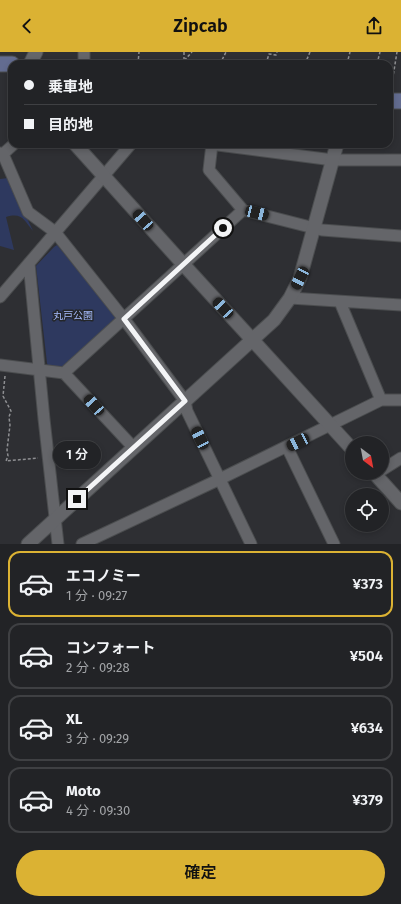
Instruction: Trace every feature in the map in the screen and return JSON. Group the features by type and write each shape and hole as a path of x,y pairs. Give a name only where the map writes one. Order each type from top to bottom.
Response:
{"street":[{"path":"79,148 345,441"},
{"path":"0,297 128,148"},
{"path":"211,148 209,170 243,210 322,230 401,236"},
{"path":"242,148 333,160 401,160"},
{"path":"28,544 274,320 290,298 300,278 336,148"},
{"path":"2,153 28,212 55,232 124,319 185,401 187,411 251,544"},
{"path":"64,373 243,210"},
{"path":"29,263 58,544"},
{"path":"290,298 401,305"},
{"path":"340,302 381,400"},
{"path":"3,366 64,373 133,447"},
{"path":"82,544 331,426 381,400 401,400"},
{"path":"287,447 334,544"},
{"path":"389,466 401,458"},
{"path":"383,480 401,503"}],"path":[{"path":"185,60 192,52"},
{"path":"267,60 269,54 276,55 277,52"},
{"path":"393,76 397,52"},
{"path":"3,366 1,397 11,411 9,417 10,425 7,450 8,456 6,461 48,457"}],"green space":[{"path":"8,178 33,231 25,220 19,216 6,217 14,250 0,246 0,179"},
{"name":"丸戸公園","path":"57,245 116,317 116,320 63,367 48,366 47,363 36,266"}],"route":[{"path":"77,499 185,401 124,319 223,228"}]}
